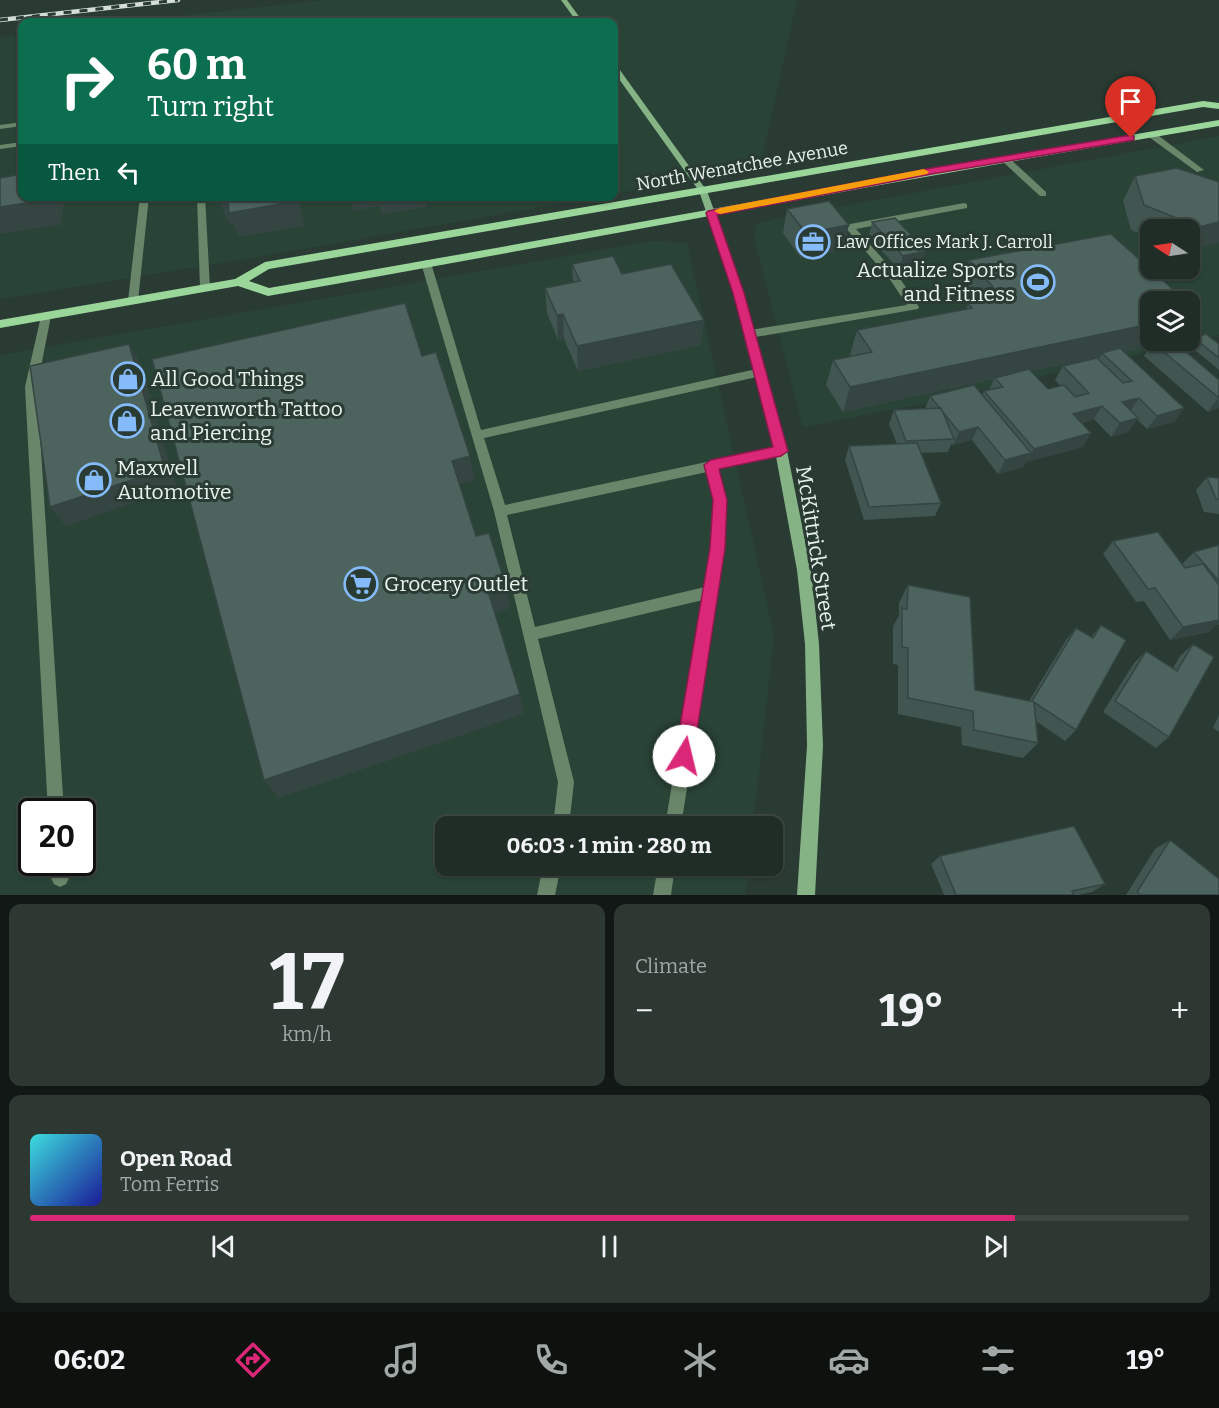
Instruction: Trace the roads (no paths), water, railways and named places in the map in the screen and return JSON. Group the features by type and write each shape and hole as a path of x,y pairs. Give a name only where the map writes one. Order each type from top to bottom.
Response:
{"main road":[{"name":"North Wenatchee Avenue","path":"0,324 239,282 266,266 1203,104 1219,106"},
{"name":"North Wenatchee Avenue","path":"239,282 268,292 1005,159 1219,123"}],"street":[{"path":"564,0 577,18"},
{"name":"McKittrick Street","path":"618,74 703,191 726,252 781,451 804,570 812,644 815,746 806,895"}],"lane":[{"path":"0,127 18,125"},
{"path":"1152,135 1200,170"},
{"path":"0,147 18,145"},
{"path":"1005,159 1043,194"},
{"path":"133,301 144,201"},
{"path":"201,201 205,288"},
{"path":"750,334 914,307 894,279 850,227 963,206"},
{"path":"426,263 500,511 566,782 562,816"},
{"path":"46,316 31,387 55,798"},
{"path":"477,435 761,372"},
{"path":"500,511 781,451"},
{"path":"675,816 718,548 720,500 711,465"},
{"path":"530,635 710,592"},
{"path":"546,895 550,876"},
{"path":"662,895 665,876"}],"railway":[{"path":"0,20 178,0"}],"place":[{"name":"Law Offices Mark J. Carroll","path":"813,242"},
{"name":"Actualize Sports and Fitness","path":"1038,282"},
{"name":"All Good Things","path":"128,379"},
{"name":"Leavenworth Tattoo and Piercing","path":"127,421"},
{"name":"Maxwell Automotive","path":"94,480"},
{"name":"Grocery Outlet","path":"361,584"}]}
